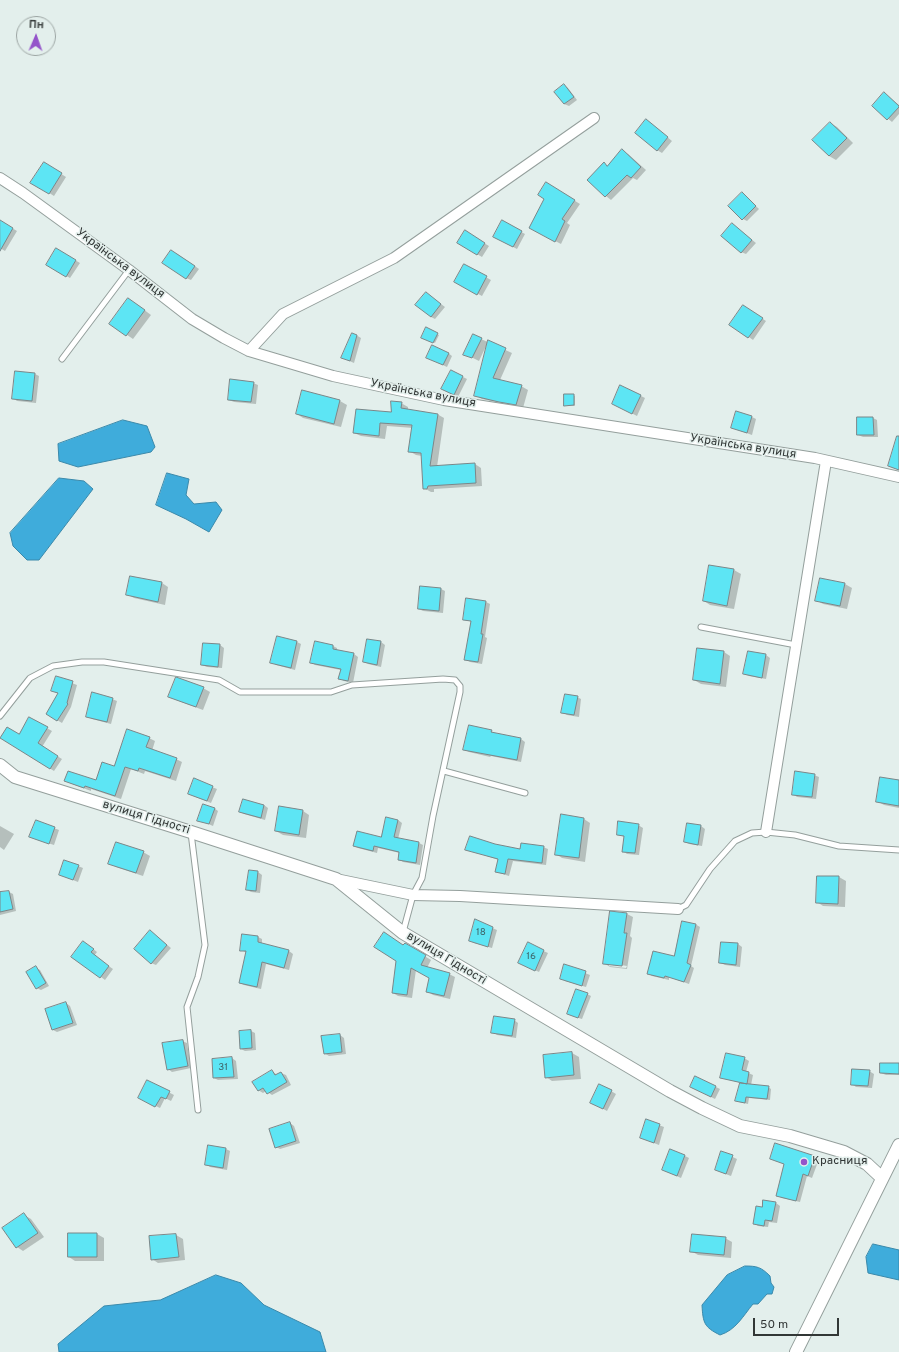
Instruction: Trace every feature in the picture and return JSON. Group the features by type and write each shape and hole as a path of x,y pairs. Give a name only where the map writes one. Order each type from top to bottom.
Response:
{"street":[{"path":"249,351 283,314 394,258 594,118"},
{"name":"Українська вулиця","path":"0,178 129,270 192,319 249,351 332,376 444,400 826,461 899,477"},
{"path":"766,832 826,461"},
{"name":"вулиця Гідності","path":"0,767 14,777 336,879 403,933 670,1091 740,1126 790,1136 844,1152 868,1164 882,1178"},
{"path":"336,879 413,895 460,896 678,909"},
{"path":"796,1352 882,1178 898,1150"}],"lane":[{"path":"62,359 129,270"},
{"path":"701,627 796,645"},
{"path":"0,716 30,678 52,666 82,662 104,662 219,680 240,692 331,692 352,685 443,679 455,680 460,686 460,692 433,816 422,878 413,895 403,933"},
{"path":"444,770 525,792"},
{"path":"191,832 205,946 198,977 187,1007 198,1110"},
{"path":"678,909 686,905 710,869 735,841 752,833 766,832 795,835 839,846 899,850"}],"water":[{"path":"123,420 147,426 155,447 151,452 78,467 59,461 58,444"},
{"path":"167,473 189,479 186,495 194,504 216,502 222,510 209,532 156,505"},
{"path":"59,478 84,481 93,489 39,560 27,560 13,546 10,533"},
{"path":"873,1244 899,1250 899,1280 868,1273 866,1257"},
{"path":"745,1266 759,1268 770,1276 771,1283 774,1287 772,1294 767,1294 758,1304 753,1304 735,1326 726,1333 720,1335 705,1324 702,1305 727,1275"},
{"path":"216,1275 241,1283 264,1305 320,1332 326,1352 59,1352 58,1344 104,1306 160,1300"}],"building":[{"path":"564,84 574,97 564,104 554,92"},
{"path":"884,92 899,106 887,120 872,106"},
{"path":"646,119 668,137 657,151 635,133"},
{"path":"830,122 847,138 829,156 812,140"},
{"path":"622,149 641,167 631,178 627,175 605,197 587,180 604,162 607,166"},
{"path":"44,162 62,173 49,194 30,183"},
{"path":"546,182 575,200 562,219 565,221 555,242 529,228 544,199 538,195"},
{"path":"742,192 756,206 742,220 728,206"},
{"path":"0,220 13,228 0,251"},
{"path":"502,220 522,231 513,247 493,237"},
{"path":"732,223 752,240 741,253 721,236"},
{"path":"465,230 485,243 477,255 457,243"},
{"path":"56,248 76,260 66,277 46,265"},
{"path":"171,250 195,266 186,279 162,263"},
{"path":"464,264 487,276 477,295 454,282"},
{"path":"426,292 441,304 431,317 415,305"},
{"path":"128,298 145,310 126,336 109,324"},
{"path":"743,305 763,318 748,338 729,325"},
{"path":"426,327 438,333 433,343 421,338"},
{"path":"352,333 357,335 350,361 341,358"},
{"path":"473,334 482,338 472,358 463,355"},
{"path":"488,340 506,348 493,378 522,385 516,405 474,396"},
{"path":"432,345 449,353 443,365 426,358"},
{"path":"451,370 463,376 454,395 441,389"},
{"path":"15,371 35,373 32,401 12,399"},
{"path":"230,379 254,382 251,402 228,400"},
{"path":"620,385 641,395 632,414 612,404"},
{"path":"302,390 340,400 334,424 296,414"},
{"path":"564,394 574,394 574,405 564,406"},
{"path":"391,401 402,402 401,408 438,414 430,466 475,463 476,483 428,486 427,489 423,489 421,453 408,452 412,425 380,423 379,436 353,433 356,409 391,412"},
{"path":"736,411 752,416 747,433 731,428"},
{"path":"857,417 873,417 874,435 857,435"},
{"path":"897,436 899,436 899,470 888,466"},
{"path":"709,565 734,569 727,606 703,601"},
{"path":"130,576 162,582 158,602 126,595"},
{"path":"820,578 845,583 840,606 815,601"},
{"path":"420,586 441,588 439,611 418,609"},
{"path":"466,598 486,601 481,634 483,634 478,662 464,660 471,621 463,620"},
{"path":"277,636 297,641 291,668 270,663"},
{"path":"367,639 381,641 377,665 363,662"},
{"path":"315,641 333,645 333,649 354,653 348,681 338,679 341,669 310,663"},
{"path":"203,643 220,644 218,667 201,665"},
{"path":"697,648 724,651 720,684 693,680"},
{"path":"748,651 766,654 762,678 743,674"},
{"path":"56,676 73,681 68,704 57,721 46,714 58,693 51,691"},
{"path":"176,677 204,687 196,707 168,697"},
{"path":"92,692 113,698 107,722 86,717"},
{"path":"565,694 578,696 574,715 561,713"},
{"path":"29,717 48,727 38,743 58,756 50,769 0,738 7,727 19,734"},
{"path":"469,725 492,730 491,732 521,738 517,760 463,750"},
{"path":"127,729 150,737 146,747 177,758 170,778 139,768 138,771 125,767 115,796 64,781 68,771 96,780 102,762 114,766"},
{"path":"795,771 815,774 812,797 792,795"},
{"path":"880,777 899,780 899,806 876,802"},
{"path":"194,778 213,786 207,801 188,794"},
{"path":"243,799 264,805 261,818 239,812"},
{"path":"203,804 215,808 209,824 197,821"},
{"path":"279,806 303,810 299,835 275,831"},
{"path":"561,814 584,818 579,858 555,855"},
{"path":"386,817 398,820 394,837 419,842 416,863 398,860 399,852 374,846 373,851 353,846 357,831 381,837"},
{"path":"36,820 55,827 49,844 29,837"},
{"path":"618,821 639,824 635,853 622,852 624,836 617,835"},
{"path":"687,823 701,825 698,845 684,842"},
{"path":"470,836 495,844 520,849 521,843 544,846 542,863 508,859 505,874 495,872 498,859 465,850"},
{"path":"116,842 144,851 136,873 108,864"},
{"path":"64,860 79,865 73,880 59,875"},
{"path":"249,870 258,871 256,891 246,890"},
{"path":"817,876 839,876 838,904 816,903"},
{"path":"9,891 13,909 0,912 0,892"},
{"path":"610,911 627,913 624,933 627,933 622,966 603,964"},
{"path":"475,919 493,927 488,947 469,941"},
{"path":"682,921 696,924 687,963 691,965 684,982 665,976 664,978 647,974 653,951 674,956"},
{"path":"150,930 167,945 151,964 134,949"},
{"path":"384,932 403,945 405,943 426,955 421,965 450,973 444,996 426,992 429,978 411,968 407,995 392,993 396,961 374,947"},
{"path":"242,934 258,936 258,942 289,950 284,968 262,962 257,987 239,983 246,951 240,951"},
{"path":"83,941 94,949 91,952 109,966 100,978 71,957"},
{"path":"528,942 544,950 535,971 518,963"},
{"path":"721,942 738,943 736,965 719,963"},
{"path":"564,964 586,971 582,986 560,979"},
{"path":"36,966 46,983 36,989 26,972"},
{"path":"576,989 588,993 578,1018 567,1014"},
{"path":"66,1002 73,1023 52,1030 45,1009"},
{"path":"494,1016 515,1019 512,1036 491,1033"},
{"path":"251,1030 252,1048 240,1049 239,1031"},
{"path":"340,1034 342,1052 324,1054 321,1036"},
{"path":"183,1040 188,1066 167,1070 162,1043"},
{"path":"572,1052 574,1075 545,1078 543,1055"},
{"path":"726,1053 745,1057 742,1070 749,1072 747,1084 720,1078"},
{"path":"232,1057 234,1077 213,1078 212,1059"},
{"path":"880,1063 899,1063 899,1074 880,1073"},
{"path":"852,1069 870,1070 868,1086 851,1085"},
{"path":"272,1070 275,1075 281,1072 287,1082 267,1094 263,1088 258,1091 252,1082"},
{"path":"695,1076 716,1086 711,1097 690,1087"},
{"path":"147,1080 170,1091 166,1099 161,1097 155,1107 138,1098"},
{"path":"740,1083 769,1086 767,1099 746,1097 745,1103 735,1101"},
{"path":"599,1084 612,1090 603,1109 590,1103"},
{"path":"646,1119 660,1124 654,1143 640,1138"},
{"path":"290,1122 296,1141 275,1148 269,1129"},
{"path":"775,1143 815,1156 808,1176 803,1174 796,1201 776,1196 784,1164 770,1159"},
{"path":"208,1145 226,1148 223,1168 205,1165"},
{"path":"670,1149 685,1155 677,1176 662,1170"},
{"path":"721,1151 733,1155 726,1174 715,1170"},
{"path":"763,1200 776,1202 772,1221 765,1220 764,1226 753,1224 756,1206 762,1207"},
{"path":"24,1213 38,1233 16,1248 2,1228"},
{"path":"68,1233 97,1233 97,1257 68,1257"},
{"path":"176,1234 179,1257 151,1260 149,1236"},
{"path":"692,1234 726,1237 724,1255 690,1252"}],"place":[{"name":"Красниця","path":"804,1162"}]}
